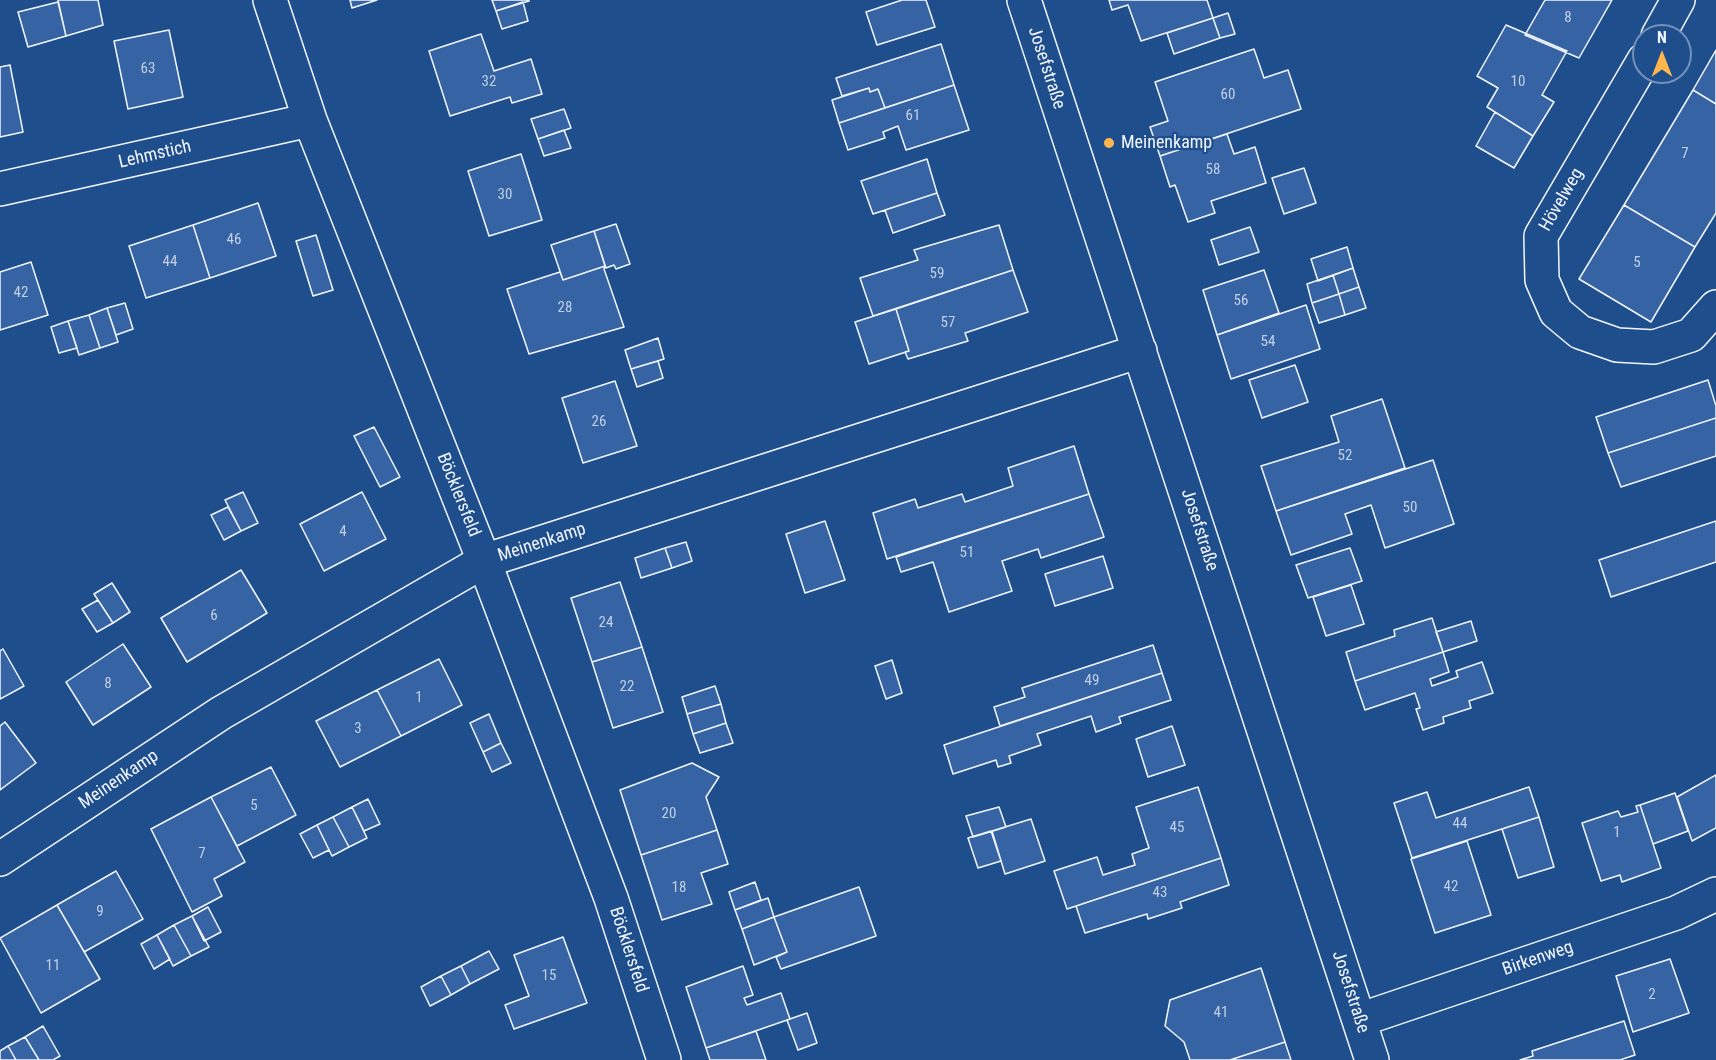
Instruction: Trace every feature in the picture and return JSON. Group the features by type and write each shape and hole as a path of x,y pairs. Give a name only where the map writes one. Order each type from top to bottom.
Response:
{"street":[{"name":"Böcklersfeld","path":"270,0 310,120 484,561 611,898 664,1060"},
{"name":"Josefstraße","path":"1024,0 1372,1060"},
{"path":"1665,24 1678,0"},
{"name":"Hövelweg","path":"1632,81 1541,236 1542,280 1556,312 1580,332 1617,345 1654,347 1691,335 1716,307"},
{"name":"Lehmstich","path":"0,189 310,120"},
{"name":"Meinenkamp","path":"0,859 221,713 484,561 1140,351"},
{"name":"Birkenweg","path":"1359,1020 1676,913 1716,894"}],"building":[{"path":"58,0 98,0 103,25 66,36"},
{"path":"350,0 377,0 352,8"},
{"path":"492,0 529,0 529,1 496,11"},
{"path":"902,0 926,0 935,27 877,45 866,12"},
{"path":"1109,0 1207,0 1213,18 1141,41 1128,5 1112,10"},
{"path":"1545,0 1612,0 1579,58 1525,35"},
{"path":"58,2 66,36 28,47 18,12"},
{"path":"523,2 528,21 502,29 496,11"},
{"path":"1228,13 1235,34 1220,38 1213,18"},
{"path":"1213,18 1220,38 1174,54 1167,33"},
{"path":"1506,25 1567,51 1542,95 1554,102 1533,136 1487,107 1498,88 1477,76"},
{"path":"169,30 183,97 128,109 114,41"},
{"path":"481,34 494,71 531,59 542,94 512,103 510,97 450,116 429,51"},
{"path":"941,44 954,85 885,108 878,89 870,92 869,88 842,96 836,78"},
{"path":"1254,49 1264,78 1288,70 1301,109 1160,156 1150,127 1168,121 1155,82"},
{"path":"1716,50 1716,104 1693,90"},
{"path":"10,65 23,132 0,137 0,67"},
{"path":"954,85 969,130 906,150 898,126 883,132 885,138 848,150 839,123"},
{"path":"869,88 870,92 878,89 885,108 839,123 832,100"},
{"path":"1693,90 1716,104 1716,213 1695,247 1624,205"},
{"path":"564,109 571,128 538,139 531,119"},
{"path":"1495,112 1533,136 1514,168 1476,146"},
{"path":"564,130 571,148 544,156 538,139"},
{"path":"1227,134 1234,154 1255,147 1266,183 1211,201 1215,213 1188,222 1175,185 1170,187 1160,156"},
{"path":"521,154 542,220 489,236 468,171"},
{"path":"927,159 937,193 873,214 861,181"},
{"path":"1304,168 1316,203 1284,214 1272,178"},
{"path":"937,193 945,215 893,233 885,210"},
{"path":"258,203 276,256 210,278 193,225"},
{"path":"1624,205 1695,247 1651,322 1579,279"},
{"path":"616,224 630,264 616,269 614,265 606,268 594,231"},
{"path":"193,225 210,278 146,298 129,246"},
{"path":"999,225 1013,270 873,316 860,278 918,260 914,250"},
{"path":"1250,227 1259,252 1219,265 1211,240"},
{"path":"594,231 605,266 563,280 551,245"},
{"path":"316,235 333,290 313,296 296,241"},
{"path":"1347,247 1353,268 1318,281 1311,259"},
{"path":"31,262 48,315 0,330 0,272"},
{"path":"605,266 604,269 624,327 529,354 507,289 560,272 563,280"},
{"path":"1353,268 1359,287 1339,294 1333,275"},
{"path":"1013,270 1028,312 965,333 968,341 908,359 905,352 909,351 896,309"},
{"path":"1264,270 1279,313 1217,335 1203,290"},
{"path":"1333,275 1339,294 1312,303 1307,284"},
{"path":"1359,287 1366,308 1345,315 1339,294"},
{"path":"1339,294 1345,315 1319,323 1312,303"},
{"path":"125,303 133,329 116,335 107,308"},
{"path":"1306,305 1320,349 1231,379 1217,335"},
{"path":"107,308 118,342 100,348 89,315"},
{"path":"896,309 909,351 869,364 855,322"},
{"path":"89,315 100,348 79,355 68,321"},
{"path":"68,321 77,348 59,353 51,327"},
{"path":"658,338 664,359 631,369 625,350"},
{"path":"658,361 663,378 637,387 631,369"},
{"path":"1295,365 1308,402 1262,418 1249,380"},
{"path":"1708,380 1716,406 1716,418 1608,453 1596,417"},
{"path":"615,381 637,446 583,463 562,398"},
{"path":"1382,399 1405,468 1276,511 1261,466 1339,442 1331,416"},
{"path":"1716,418 1716,456 1621,487 1608,453"},
{"path":"374,427 400,477 380,487 354,436"},
{"path":"1074,446 1089,494 887,559 873,513 915,499 918,508 962,494 965,502 1013,486 1008,468"},
{"path":"1433,460 1454,524 1385,548 1371,505 1345,514 1352,534 1291,555 1276,511"},
{"path":"243,492 258,523 241,531 225,500"},
{"path":"362,492 386,539 324,571 300,524"},
{"path":"1089,494 1104,537 1041,558 1038,549 1002,561 1012,591 949,612 933,562 901,572 896,557"},
{"path":"228,507 241,531 224,540 211,515"},
{"path":"825,521 845,580 805,593 786,534"},
{"path":"1716,521 1716,562 1611,597 1599,560"},
{"path":"686,542 692,561 672,568 665,548"},
{"path":"665,548 672,568 641,578 635,558"},
{"path":"1350,548 1362,581 1308,598 1296,565"},
{"path":"1103,556 1113,588 1055,606 1045,574"},
{"path":"241,570 267,613 187,662 161,618"},
{"path":"620,582 642,647 592,662 571,598"},
{"path":"112,583 130,612 113,623 94,594"},
{"path":"1351,585 1364,624 1326,636 1313,597"},
{"path":"98,600 113,623 97,632 82,609"},
{"path":"1432,618 1443,652 1355,681 1346,652 1395,636 1394,630"},
{"path":"1471,621 1477,641 1443,652 1436,632"},
{"path":"123,644 151,687 93,725 66,682"},
{"path":"1153,645 1162,673 1000,726 994,707 1025,697 1022,688"},
{"path":"642,647 663,712 613,728 592,662"},
{"path":"3,649 24,686 0,699 0,651"},
{"path":"1443,652 1449,672 1430,679 1432,686 1458,677 1456,671 1482,662 1493,693 1469,701 1471,708 1443,717 1444,723 1423,730 1416,709 1420,708 1415,693 1365,710 1355,681"},
{"path":"439,659 462,705 401,736 377,690"},
{"path":"892,660 902,693 886,699 875,666"},
{"path":"1162,673 1171,700 1119,717 1121,723 1096,732 1091,716 1037,734 1041,745 1009,756 1011,763 998,767 996,760 953,774 944,745"},
{"path":"715,686 721,704 687,714 682,697"},
{"path":"377,690 401,736 340,767 316,721"},
{"path":"721,704 726,723 693,734 687,714"},
{"path":"489,714 501,743 483,752 470,723"},
{"path":"5,722 36,763 0,790 0,726"},
{"path":"726,723 733,743 700,753 693,734"},
{"path":"1172,726 1185,765 1148,777 1136,739"},
{"path":"501,743 511,763 492,772 483,752"},
{"path":"692,763 719,777 706,797 717,830 641,855 620,790"},
{"path":"271,767 296,815 237,846 211,797"},
{"path":"1716,775 1716,828 1692,841 1677,797"},
{"path":"1198,787 1221,858 1067,909 1054,871 1097,857 1103,875 1135,865 1132,854 1149,848 1136,807"},
{"path":"1529,787 1539,817 1412,858 1394,803 1427,792 1436,818"},
{"path":"1675,793 1688,831 1653,844 1640,805"},
{"path":"211,797 245,862 214,879 222,896 192,912 151,829"},
{"path":"368,799 380,824 364,831 352,807"},
{"path":"1640,805 1661,868 1622,882 1620,875 1601,881 1582,823 1618,811 1621,817 1638,812 1636,806"},
{"path":"352,807 367,838 349,847 333,817"},
{"path":"999,807 1006,827 973,837 966,816"},
{"path":"333,817 349,847 332,856 317,825"},
{"path":"1539,817 1554,867 1518,878 1502,829"},
{"path":"1031,819 1045,861 1005,874 992,831"},
{"path":"317,825 329,850 313,858 300,834"},
{"path":"717,830 728,864 701,873 712,904 662,920 641,855"},
{"path":"991,831 1001,861 978,868 968,838"},
{"path":"1467,841 1491,915 1435,933 1411,859"},
{"path":"1221,858 1229,885 1180,902 1182,908 1148,919 1147,914 1085,933 1076,906"},
{"path":"116,871 143,919 84,952 57,905"},
{"path":"755,882 761,900 735,910 729,892"},
{"path":"859,887 876,936 781,969 776,957 787,952 774,917"},
{"path":"768,898 774,917 742,929 735,910"},
{"path":"57,905 100,979 41,1013 0,938"},
{"path":"208,907 221,932 204,941 192,916"},
{"path":"192,916 209,947 191,956 174,925"},
{"path":"774,917 787,952 754,965 742,929"},
{"path":"174,925 191,956 173,966 157,935"},
{"path":"157,935 170,959 154,969 141,944"},
{"path":"563,937 587,1003 514,1029 505,1005 529,996 514,955"},
{"path":"489,951 499,969 470,984 461,966"},
{"path":"1670,959 1689,1013 1633,1032 1616,976"},
{"path":"461,966 470,984 451,995 441,976"},
{"path":"743,966 753,995 744,998 747,1005 781,993 790,1019 706,1048 686,987"},
{"path":"1261,968 1285,1042 1230,1060 1190,1060 1184,1042 1165,1026 1170,1000"},
{"path":"441,976 451,995 430,1006 421,987"},
{"path":"807,1013 817,1043 798,1050 787,1020"},
{"path":"1624,1021 1635,1055 1620,1060 1520,1060 1533,1056 1532,1051"},
{"path":"43,1026 60,1056 53,1060 39,1060 25,1037"},
{"path":"756,1031 766,1060 710,1060 706,1048"},
{"path":"25,1037 39,1060 16,1060 8,1046"},
{"path":"1285,1042 1291,1060 1230,1060"},
{"path":"8,1046 16,1060 0,1060 0,1051"}],"place":[{"name":"Meinenkamp","path":"1109,143"}]}
